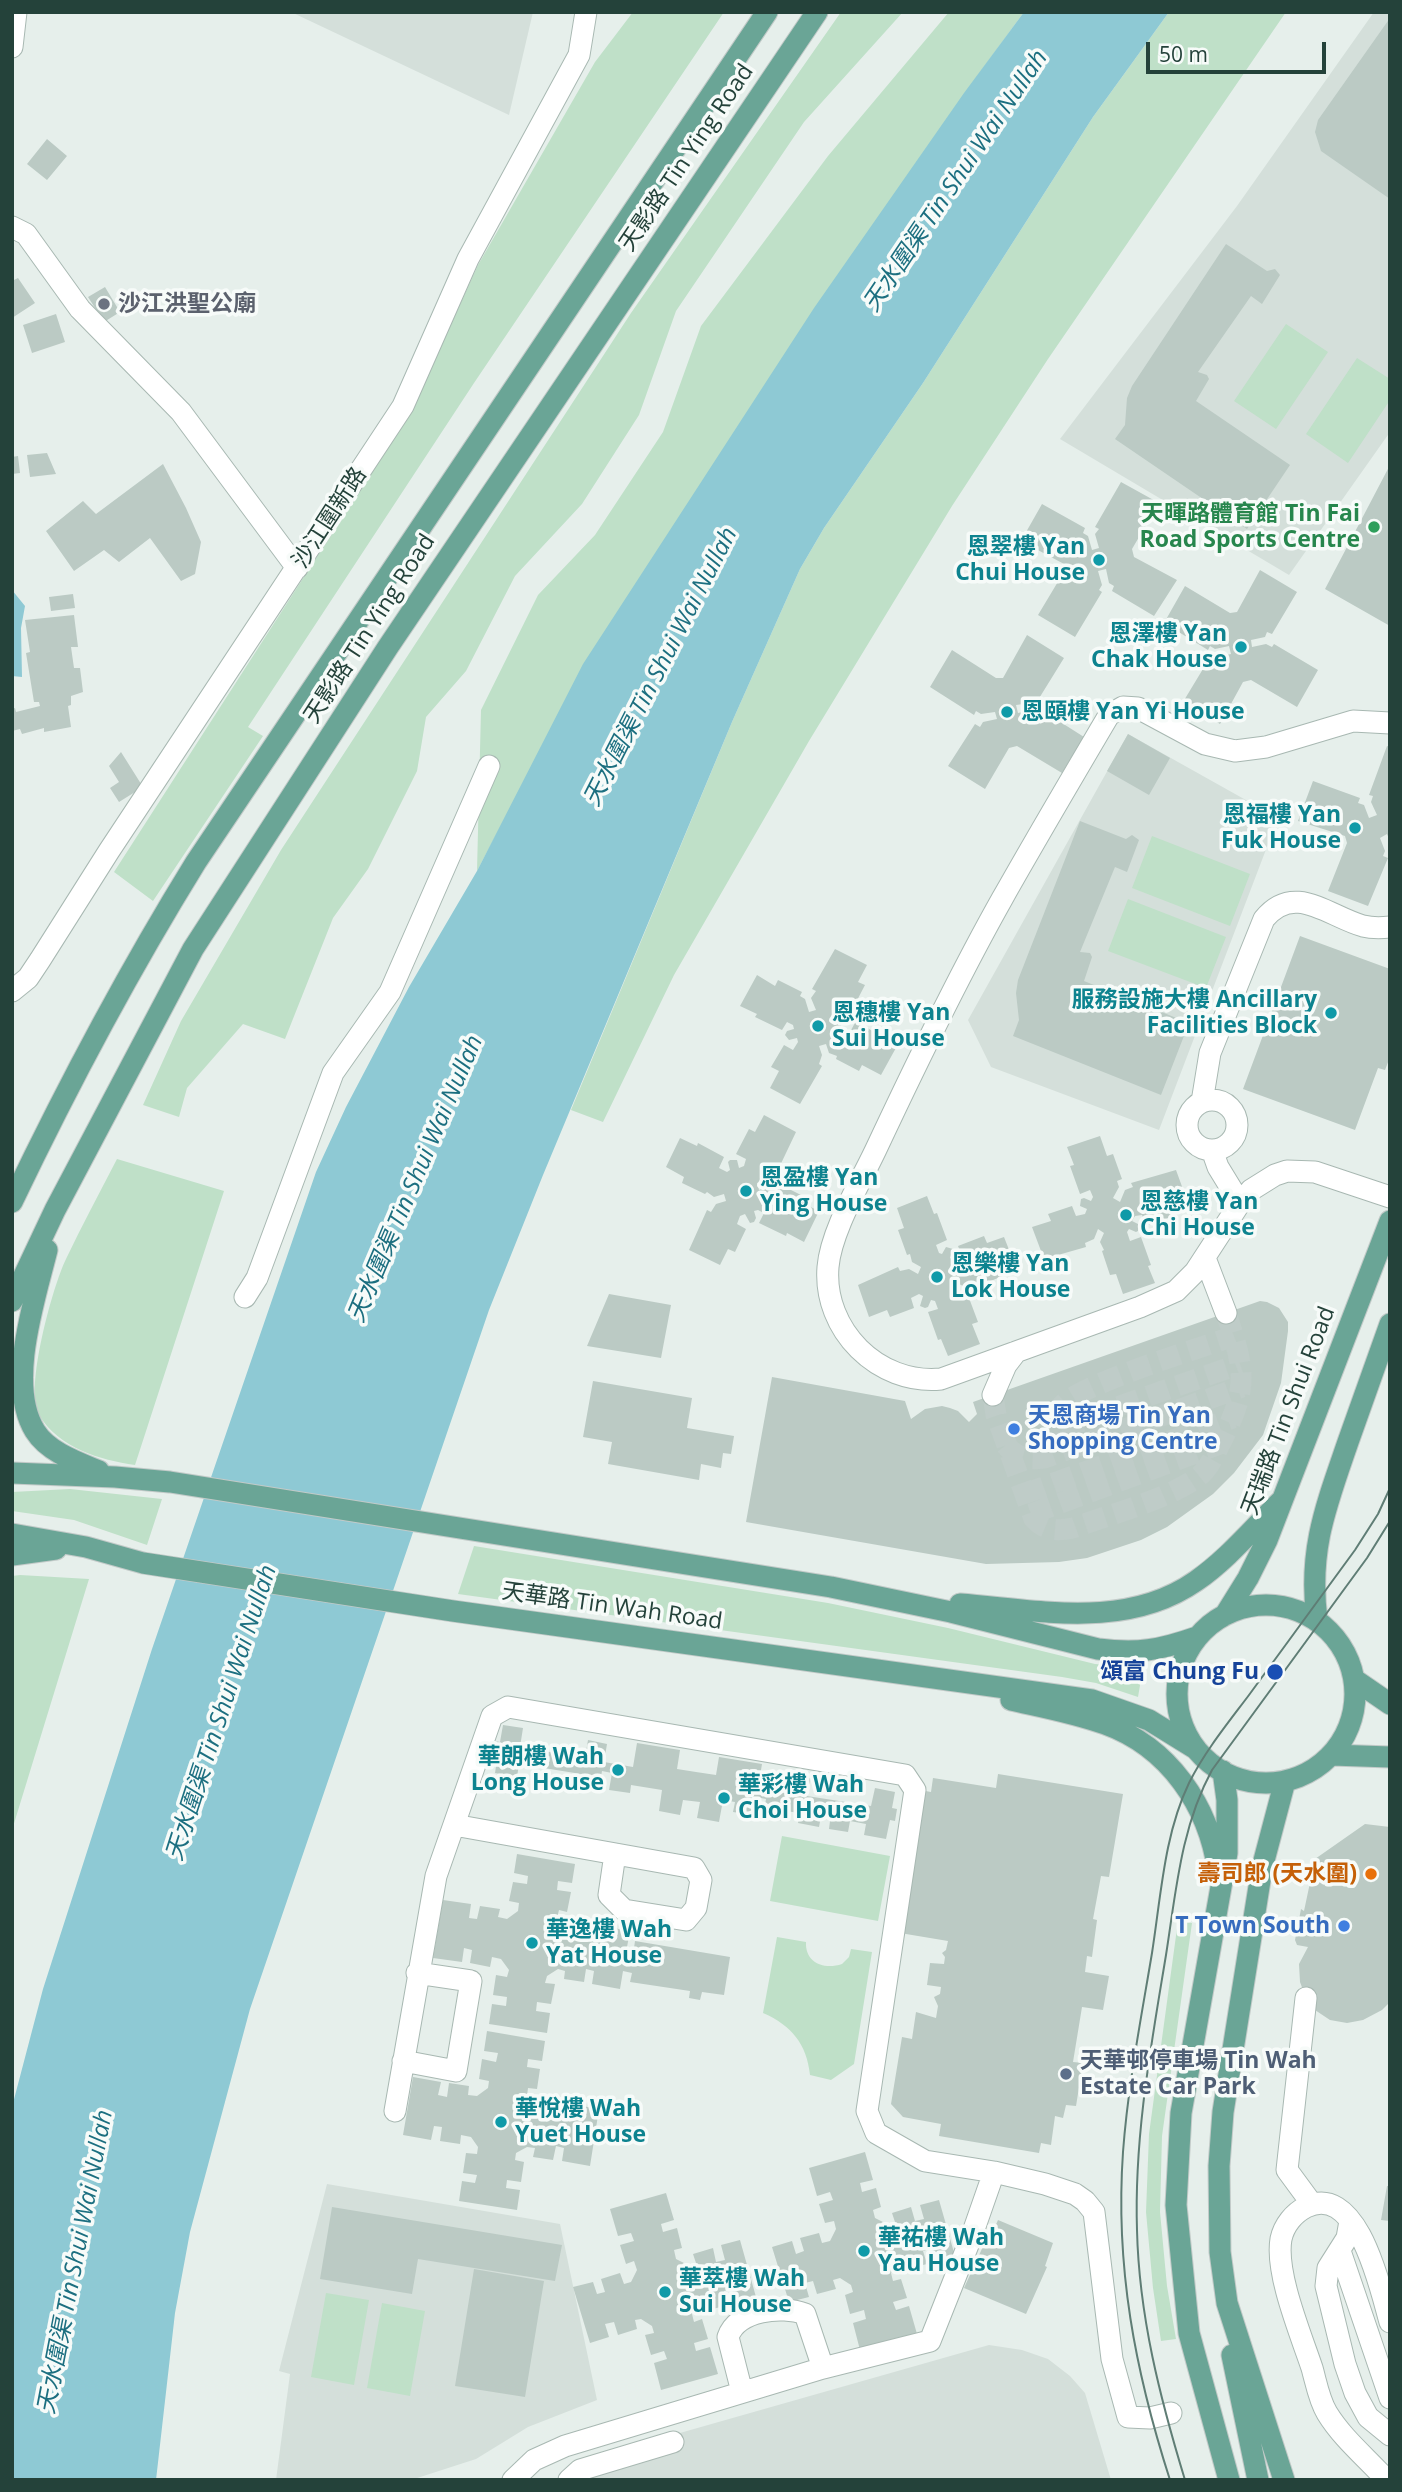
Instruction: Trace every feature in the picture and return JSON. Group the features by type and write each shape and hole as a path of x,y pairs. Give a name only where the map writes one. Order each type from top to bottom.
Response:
{"main road":[{"name":"天影路 Tin Ying Road","path":"12,1202 117,996 196,862 767,12"},
{"name":"天影路 Tin Ying Road","path":"12,1301 55,1210 193,949 388,647 817,12"},
{"path":"55,1210 26,1338 23,1362 26,1410 35,1431 49,1446 75,1461 116,1477"},
{"name":"天瑞路 Tin Shui Road","path":"1225,1615 1262,1550 1390,1221"},
{"path":"1317,1620 1314,1599 1315,1556 1323,1514 1390,1324"},
{"path":"12,1473 170,1482 770,1576 891,1599 1098,1649 1163,1649 1197,1637 1225,1615 1243,1608 1281,1606 1300,1611 1317,1620 1334,1636 1347,1656 1355,1681 1355,1707 1347,1733 1332,1755 1311,1770 1285,1781 1264,1783 1223,1772 1196,1749 1184,1728 1178,1705 1178,1681 1185,1658 1197,1637"},
{"path":"891,1599 1093,1614 1146,1606 1194,1583 1282,1500"},
{"name":"天華路 Tin Wah Road","path":"12,1534 86,1547 143,1563 453,1611 1092,1700 1149,1720 1196,1749"},
{"path":"12,1555 44,1549 86,1547"},
{"path":"880,1670 1094,1720 1130,1735 1152,1749 1186,1785 1209,1829 1219,1877 1218,1901"},
{"path":"1355,1681 1390,1704"},
{"path":"1332,1755 1390,1758"},
{"path":"1223,1772 1228,1829 1227,1853 1181,2113 1176,2205 1189,2333 1228,2480"},
{"path":"1258,2480 1232,2359 1230,2311 1220,2252 1219,2166 1223,2112 1262,1868 1285,1781"},
{"path":"1230,2311 1284,2480"}],"street":[{"path":"12,47 16,12"},
{"name":"沙江圍新路","path":"12,991 28,978 403,406 468,260 579,55 586,12"},
{"path":"12,227 26,234 80,309 181,412 297,568"},
{"path":"1390,723 1353,721 1266,747 1235,751 1205,744 1138,708 1123,707 1109,715 1002,900 912,1072 836,1234 828,1269 832,1304 838,1321 858,1349 885,1369 918,1379 941,1379 1165,1297 1187,1281 1240,1203 1264,1180 1287,1171 1299,1170 1333,1177 1390,1197"},
{"path":"245,1297 257,1278 332,1073 390,992 489,766"},
{"path":"1202,1102 1218,1101 1225,1104 1235,1116 1237,1125 1227,1145 1212,1150 1196,1144 1187,1130 1190,1113 1202,1102 1210,1053 1269,912 1285,903 1306,903 1363,926 1390,927"},
{"path":"1212,1150 1218,1167 1240,1203"},
{"path":"1205,1258 1226,1313"},
{"path":"993,1395 1006,1365 1016,1352"},
{"path":"395,2111 436,1876 492,1716 508,1707 905,1775 915,1790 867,2111 876,2133 925,2161 994,2172 1075,2194 1090,2206 1094,2212 1112,2359 1128,2417 1150,2418 1171,2413"},
{"path":"454,1825 615,1854"},
{"path":"403,2061 456,2071 471,1981 417,1973"},
{"path":"1306,1998 1287,2169 1312,2204"},
{"path":"513,2480 534,2460 565,2446 823,2368 930,2341 994,2172"},
{"path":"1384,2480 1326,2411 1290,2301 1282,2264 1281,2240 1287,2223 1299,2211 1312,2204 1327,2204 1350,2221 1368,2248 1390,2322"},
{"path":"1350,2221 1347,2238 1328,2268 1326,2286 1345,2364 1361,2407 1368,2417 1390,2435"},
{"path":"1339,2251 1390,2398"},
{"path":"742,2392 728,2337 730,2330 743,2320 774,2308 794,2309 806,2314 823,2368"},
{"path":"569,2480 580,2470 673,2442"}],"shaded area":[{"path":"291,12 533,12 509,115"},
{"path":"1374,12 1390,12 1390,432 1289,575 1060,439 1237,206"},
{"path":"1128,734 1278,818 1159,1130 991,1067 968,1020"},
{"path":"327,2184 560,2224 597,2400 528,2427 476,2459 411,2480 276,2480 290,2374 279,2371"},
{"path":"989,2345 1022,2350 1048,2359 1070,2376 1085,2393 1111,2480 562,2480 571,2464"}],"green space":[{"path":"633,12 724,12 474,383 248,727 263,736 153,901 114,872 412,409 478,265 595,62"},
{"path":"841,12 903,12 804,122 676,311 639,415 582,504 515,576 466,671 426,717 417,771 368,869 333,918 285,1039 243,1024 187,1088 179,1117 143,1105 181,1021 281,850 631,313"},
{"path":"949,12 1024,12 876,222 707,478 588,672 477,871 481,710 538,595 595,535 663,432 701,326 828,156"},
{"path":"1169,12 1286,12 1048,359 952,506 809,741 674,975 603,1122 571,1110 732,722 800,569 824,528 923,383 1093,117"},
{"path":"1286,324 1328,352 1276,429 1234,401"},
{"path":"1357,358 1390,379 1390,400 1348,463 1306,434"},
{"path":"1152,836 1250,874 1230,926 1132,888"},
{"path":"1128,899 1226,937 1206,988 1108,951"},
{"path":"117,1159 224,1191 135,1465 95,1456 69,1444 47,1426 39,1415 35,1402 42,1337 60,1272"},
{"path":"70,1489 162,1499 147,1545 74,1520 12,1511 12,1492"},
{"path":"474,1546 828,1603 948,1628 1095,1664 1143,1668 1138,1697 1096,1683 1062,1677 458,1594"},
{"path":"12,1576 89,1579 12,1830"},
{"path":"782,1836 890,1856 878,1921 770,1901"},
{"path":"1178,1921 1192,1923 1162,2136 1160,2212 1167,2286 1176,2339 1161,2341 1146,2212 1149,2134"},
{"path":"777,1937 806,1942 812,1960 822,1965 842,1964 849,1957 851,1949 872,1952 854,2064 831,2080 810,2075 805,2054 796,2037 782,2023 763,2013"},
{"path":"326,2293 369,2300 354,2385 311,2377"},
{"path":"382,2303 425,2311 410,2396 367,2388"}],"water":[{"name":"天水圍渠 Tin Shui Wai Nullah","path":"1024,12 1169,12 1093,117 923,383 824,528 800,569 732,722 543,1175 489,1310 250,2009 190,2232 175,2313 156,2480 12,2480 12,2107 43,1989 152,1649 316,1172 346,1107 409,987 477,871 583,664 814,308"},
{"path":"12,590 25,606 21,628 22,677 12,676"}],"building":[{"path":"1390,18 1390,199 1321,151 1315,132 1318,120"},
{"path":"47,139 67,156 47,180 27,164"},
{"path":"1226,244 1267,271 1275,269 1280,275 1262,304 1251,296 1198,372 1207,375 1209,379 1196,401 1290,465 1247,529 1115,439 1125,425 1127,398 1132,386"},
{"path":"18,278 35,303 12,318 12,281"},
{"name":"沙江洪聖公廟","path":"105,287 120,312 104,322 88,297"},
{"path":"56,314 65,342 32,353 23,325"},
{"path":"47,453 56,474 30,477 27,455"},
{"path":"18,456 20,473 12,474 12,457"},
{"path":"163,464 201,542 195,574 181,581 150,538 119,562 104,550 74,571 46,531 83,501 96,514"},
{"name":"天暉路體育館 Tin Fai Road Sports Centre","path":"1390,465 1390,626 1325,589"},
{"name":"恩翠樓 Yan Chui House","path":"1121,482 1159,503 1132,549 1134,557 1177,580 1154,616 1112,591 1114,586 1109,583 1106,569 1098,571 1102,585 1099,590 1102,592 1075,637 1038,615 1065,570 1064,564 1021,541 1042,504 1085,528 1083,533 1088,536 1092,550 1099,548 1095,534 1099,529 1095,527"},
{"name":"恩澤樓 Yan Chak House","path":"1260,570 1297,592 1272,634 1267,632 1265,637 1251,640 1252,647 1266,644 1272,647 1274,644 1318,670 1297,707 1251,680 1243,682 1220,724 1183,702 1209,659 1214,662 1217,657 1231,654 1229,646 1215,649 1210,646 1208,650 1164,623 1185,586 1230,613 1237,612"},
{"path":"73,594 75,608 51,611 49,597"},
{"path":"74,615 78,647 71,647 74,668 80,668 83,692 71,696 71,705 68,706 71,727 44,732 44,728 22,734 20,729 12,731 12,709 15,708 16,712 40,706 39,702 34,702 26,653 30,652 25,620"},
{"name":"恩頤樓 Yan Yi House","path":"1027,635 1064,658 1038,700 1033,697 1031,703 1016,705 1018,713 1032,710 1038,713 1040,709 1084,737 1062,773 1017,746 1009,748 985,789 948,766 975,724 980,727 983,722 997,719 995,712 981,714 976,711 974,715 930,687 952,650 996,678 1003,678"},
{"path":"1128,734 1170,758 1149,795 1107,771"},
{"name":"恩福樓 Yan Fuk House","path":"1387,746 1390,747 1390,841 1387,834 1380,838 1385,851 1383,856 1388,858 1368,906 1328,891 1347,843 1345,836 1298,821 1313,781 1360,798 1358,803 1364,805 1369,818 1377,815 1371,802 1373,796 1369,795"},
{"path":"121,752 143,787 119,802 110,788 119,782 109,766"},
{"path":"1080,821 1126,839 1132,835 1139,840 1127,872 1115,867 1080,952 1090,953 1092,957 1084,981 1189,1023 1161,1095 1013,1036 1019,1020 1016,993 1018,980"},
{"name":"服務設施大樓 Ancillary Facilities Block","path":"1300,936 1390,969 1390,1057 1385,1070 1378,1068 1355,1130 1243,1089"},
{"name":"恩穗樓 Yan Sui House","path":"835,949 867,965 858,982 865,985 852,1010 842,1005 837,1011 838,1016 846,1014 849,1019 849,1022 841,1025 842,1028 850,1032 856,1021 897,1046 881,1075 862,1065 859,1071 836,1059 837,1056 829,1053 826,1044 819,1046 822,1055 819,1064 822,1066 800,1104 770,1088 779,1071 771,1067 784,1045 793,1050 798,1042 797,1038 789,1040 785,1035 787,1031 794,1029 793,1025 787,1022 782,1030 755,1017 757,1014 740,1006 757,975 775,986 778,980 802,992 800,996 805,999 809,1012 816,1010 811,998 816,991 812,989"},
{"name":"恩盈樓 Yan Ying House","path":"764,1115 796,1132 776,1174 772,1172 769,1179 757,1183 759,1190 772,1186 777,1188 779,1184 803,1196 800,1202 819,1211 804,1242 759,1223 764,1213 758,1210 754,1211 754,1222 750,1223 745,1214 740,1216 737,1224 746,1229 735,1252 728,1249 720,1265 689,1250 707,1210 711,1212 716,1204 726,1201 724,1194 714,1197 707,1192 705,1194 682,1183 684,1177 666,1167 680,1138 697,1146 698,1143 724,1157 719,1168 727,1172 730,1170 730,1160 737,1160 739,1168 744,1166 746,1159 736,1154 749,1129 755,1132"},
{"name":"恩慈樓 Yan Chi House","path":"1100,1136 1107,1156 1113,1154 1122,1179 1117,1181 1119,1187 1113,1198 1120,1202 1125,1190 1133,1187 1131,1183 1176,1170 1188,1203 1170,1210 1173,1216 1146,1226 1142,1215 1135,1216 1132,1221 1140,1225 1138,1231 1129,1229 1127,1232 1130,1241 1141,1237 1155,1283 1123,1294 1116,1274 1110,1275 1102,1251 1104,1250 1100,1242 1104,1233 1098,1229 1094,1239 1085,1243 1086,1247 1044,1259 1032,1227 1051,1221 1048,1214 1072,1206 1076,1216 1085,1214 1087,1209 1080,1206 1081,1199 1091,1201 1093,1197 1090,1190 1080,1194 1070,1166 1074,1165 1067,1147"},
{"name":"恩樂樓 Yan Lok House","path":"927,1196 947,1240 936,1245 939,1253 942,1254 946,1247 953,1249 950,1258 955,1261 962,1256 958,1246 984,1236 987,1243 1004,1237 1017,1270 974,1288 972,1284 965,1287 953,1281 950,1288 962,1293 964,1299 969,1298 978,1322 972,1324 980,1344 948,1356 941,1339 938,1340 928,1312 938,1309 935,1301 931,1300 925,1308 920,1306 923,1296 919,1294 911,1298 914,1308 890,1317 887,1310 869,1317 858,1285 898,1267 900,1271 909,1269 918,1274 921,1267 912,1262 910,1254 907,1255 898,1230 904,1228 897,1208"},
{"path":"609,1294 671,1305 661,1358 587,1346"},
{"name":"天恩商場 Tin Yan Shopping Centre","path":"1260,1301 1279,1308 1288,1322 1281,1383 1263,1435 1234,1473 1213,1494 1167,1527 1141,1540 1087,1558 1059,1562 986,1564 746,1522 772,1377 905,1401 911,1419 925,1409 942,1406 958,1411 969,1422 977,1414 973,1402"},
{"path":"593,1381 692,1398 687,1428 734,1436 731,1454 723,1453 721,1468 701,1464 699,1480 608,1464 612,1442 583,1437"},
{"path":"503,1725 523,1728 520,1747 585,1758 588,1740 607,1744 604,1762 633,1767 637,1743 680,1750 677,1769 716,1775 719,1757 762,1764 758,1788 787,1793 790,1775 810,1778 807,1796 871,1806 875,1788 895,1792 892,1808 897,1809 895,1821 890,1820 886,1839 864,1835 866,1824 850,1821 848,1832 829,1829 831,1813 822,1811 819,1827 798,1823 800,1813 785,1811 784,1821 763,1817 766,1799 756,1797 753,1815 733,1812 735,1802 723,1800 719,1822 697,1818 700,1802 683,1800 680,1815 659,1811 662,1790 631,1785 630,1793 609,1790 612,1773 602,1771 599,1788 579,1784 581,1774 519,1764 517,1777 495,1773 498,1753 492,1753 494,1741 500,1742"},
{"path":"998,1774 1123,1794 1109,1877 1101,1876 1093,1919 1097,1920 1092,1957 1087,1956 1085,1972 1109,1976 1103,2010 1082,2007 1073,2062 1083,2063 1076,2106 1066,2105 1063,2118 1055,2116 1051,2145 1041,2143 1039,2153 939,2136 941,2124 903,2117 891,2104 902,2037 912,2039 916,2012 936,2018 938,2006 934,1997 940,1994 941,1987 927,1985 930,1963 944,1964 945,1957 942,1953 946,1950 948,1941 894,1932 920,1790 931,1792 933,1778 996,1788"},
{"name":"T Town South","path":"1365,1824 1390,1827 1390,2002 1382,2010 1363,2020 1347,2023 1330,2020 1315,2010 1306,1998 1300,1982 1299,1964 1308,1947 1297,1945 1295,1940 1315,1859"},
{"name":"華逸樓 Wah Yat House","path":"517,1854 575,1864 572,1883 558,1881 557,1890 571,1892 567,1912 559,1910 557,1918 564,1928 572,1930 573,1922 593,1925 591,1939 599,1940 602,1926 630,1931 627,1947 634,1948 635,1941 730,1957 724,1995 702,1992 700,2000 689,1998 690,1991 630,1982 632,1973 623,1971 620,1989 592,1984 594,1971 586,1969 584,1982 564,1979 565,1971 558,1969 547,1976 545,1983 555,1984 551,2004 537,2002 536,2011 550,2013 547,2033 489,2024 492,2004 506,2006 507,1997 493,1995 496,1975 507,1977 509,1970 501,1959 492,1957 490,1967 470,1963 472,1950 464,1948 462,1962 433,1958 443,1900 471,1904 469,1918 477,1919 480,1906 500,1909 498,1917 507,1919 518,1911 519,1903 509,1901 513,1882 527,1884 528,1876 514,1873"},
{"name":"華悅樓 Wah Yuet House","path":"487,2031 545,2041 542,2061 528,2059 527,2067 540,2069 537,2089 528,2088 527,2096 534,2106 541,2108 543,2099 563,2103 561,2116 569,2118 571,2104 599,2109 590,2166 562,2161 564,2148 556,2146 553,2160 533,2157 535,2148 527,2147 516,2153 515,2160 524,2162 521,2182 507,2180 506,2188 520,2190 517,2210 459,2201 462,2181 475,2183 477,2175 463,2173 466,2153 477,2154 478,2147 471,2137 461,2135 460,2144 440,2141 442,2127 434,2126 431,2140 403,2135 413,2077 441,2082 438,2095 447,2097 449,2083 469,2086 468,2095 477,2096 488,2088 489,2081 479,2079 482,2059 496,2062 498,2053 484,2051"},
{"name":"華祐樓 Wah Yau House","path":"865,2152 873,2180 860,2183 862,2192 876,2188 881,2207 873,2210 875,2218 887,2224 895,2222 892,2213 911,2207 915,2221 924,2219 920,2205 939,2200 955,2256 935,2262 932,2248 923,2251 927,2264 907,2269 905,2261 898,2263 891,2273 893,2281 901,2279 907,2298 893,2302 896,2310 909,2306 917,2334 860,2350 853,2323 866,2319 864,2310 850,2314 845,2295 853,2292 851,2285 840,2278 833,2280 836,2289 817,2294 813,2281 805,2283 809,2297 789,2302 772,2247 792,2241 796,2254 804,2251 800,2238 819,2233 822,2243 830,2241 836,2229 834,2221 825,2223 819,2204 833,2200 830,2192 817,2196 809,2168"},
{"path":"1387,2186 1390,2186 1390,2221 1381,2220"},
{"name":"華萃樓 Wah Sui House","path":"666,2193 674,2220 661,2224 663,2232 677,2228 682,2248 674,2250 676,2259 688,2265 696,2263 693,2254 713,2248 716,2262 725,2260 721,2245 740,2240 756,2297 736,2302 732,2289 724,2291 728,2305 709,2310 706,2302 698,2304 692,2314 694,2322 702,2319 708,2339 694,2343 696,2351 710,2347 718,2374 661,2390 654,2363 667,2359 664,2351 651,2355 645,2335 654,2333 652,2326 641,2319 635,2320 637,2329 618,2335 614,2322 605,2324 609,2337 590,2343 573,2287 593,2282 597,2294 605,2292 601,2279 620,2273 624,2284 631,2282 637,2270 634,2261 626,2264 620,2245 634,2241 631,2233 618,2236 610,2209"},
{"path":"332,2207 562,2245 555,2281 418,2259 412,2294 320,2279"},
{"path":"998,2220 1053,2243 1045,2266 1047,2267 1026,2314 964,2288"},
{"path":"474,2269 544,2281 525,2397 455,2386"}],"tunnel":[{"path":"993,1395 996,1415 1034,1519 1038,1523 1057,1530 1073,1528 1138,1506 1186,1485 1202,1474 1230,1423 1240,1392 1241,1378 1237,1349 1226,1313"},
{"path":"1065,1452 1059,1414 1068,1400 1111,1379 1234,1336"},
{"path":"1062,1431 1094,1415 1240,1364"},
{"path":"1006,1445 1023,1457 1044,1458 1242,1387"},
{"path":"1024,1494 1233,1418"},
{"path":"1031,1514 1220,1444"}],"tram line":[{"path":"1170,2480 1147,2399 1130,2318 1121,2195 1128,2102 1164,1866 1181,1803 1202,1760 1355,1550 1378,1514 1390,1488"},
{"path":"1185,2480 1159,2388 1146,2325 1137,2230 1138,2161 1145,2092 1181,1860 1193,1814 1212,1770 1367,1558 1390,1521"}],"place":[{"name":"沙江洪聖公廟","path":"104,304"},
{"name":"天暉路體育館 Tin Fai Road Sports Centre","path":"1374,527"},
{"name":"恩翠樓 Yan Chui House","path":"1099,560"},
{"name":"恩澤樓 Yan Chak House","path":"1241,647"},
{"name":"恩頤樓 Yan Yi House","path":"1007,712"},
{"name":"恩福樓 Yan Fuk House","path":"1355,828"},
{"name":"服務設施大樓 Ancillary Facilities Block","path":"1331,1013"},
{"name":"恩穗樓 Yan Sui House","path":"818,1026"},
{"name":"恩盈樓 Yan Ying House","path":"746,1191"},
{"name":"恩慈樓 Yan Chi House","path":"1126,1215"},
{"name":"恩樂樓 Yan Lok House","path":"937,1277"},
{"name":"天恩商場 Tin Yan Shopping Centre","path":"1014,1429"},
{"name":"頌富 Chung Fu","path":"1275,1672"},
{"name":"華朗樓 Wah Long House","path":"618,1770"},
{"name":"華彩樓 Wah Choi House","path":"724,1798"},
{"name":"壽司郎 (天水圍)","path":"1371,1874"},
{"name":"T Town South","path":"1344,1926"},
{"name":"華逸樓 Wah Yat House","path":"532,1943"},
{"name":"天華邨停車場 Tin Wah Estate Car Park","path":"1066,2074"},
{"name":"華悅樓 Wah Yuet House","path":"501,2122"},
{"name":"華祐樓 Wah Yau House","path":"864,2251"},
{"name":"華萃樓 Wah Sui House","path":"665,2292"}]}
